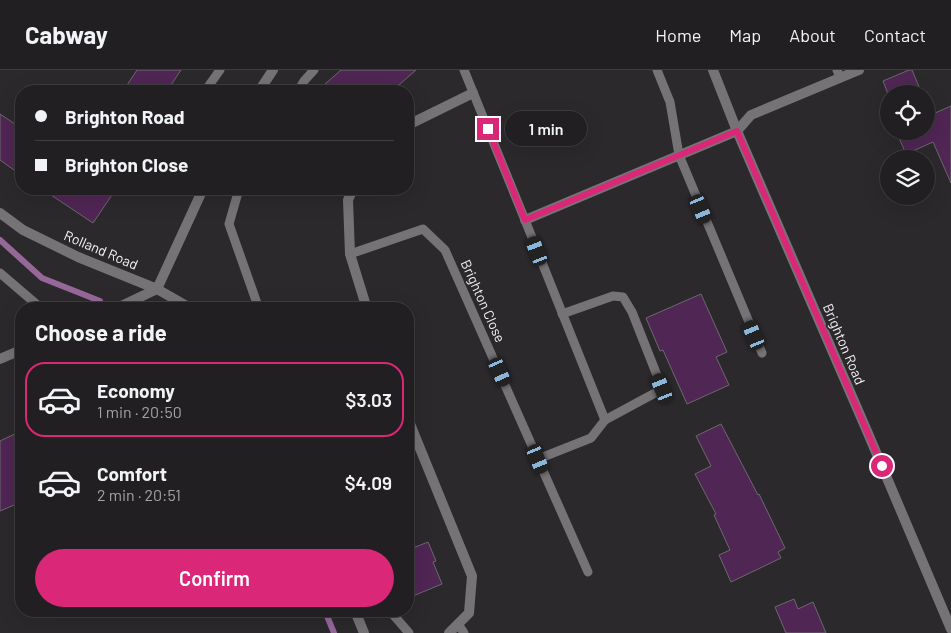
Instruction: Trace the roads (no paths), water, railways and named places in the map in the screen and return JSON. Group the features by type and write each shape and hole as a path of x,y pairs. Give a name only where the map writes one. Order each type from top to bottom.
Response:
{"street":[{"path":"264,85 274,70"},
{"name":"Brighton Road","path":"713,70 737,131 951,629"},
{"path":"525,220 737,131 751,115 839,74 860,70"},
{"path":"414,122 473,93"},
{"path":"130,302 157,289 200,195"},
{"path":"350,195 348,200 350,254 365,302"},
{"name":"Rolland Road","path":"0,213 23,230 78,257 157,289 180,302"},
{"path":"0,358 15,352"},
{"path":"414,434 472,576 469,613 461,629 449,633"},
{"path":"357,617 364,633"}],"lane":[{"path":"209,85 220,70"},
{"path":"302,85 314,70"},
{"path":"464,70 605,420"},
{"path":"657,70 670,102 679,155 762,353"},
{"path":"237,195 229,224 257,302"},
{"name":"Brighton Close","path":"350,254 423,229 445,250 588,572"},
{"path":"0,273 34,302"},
{"path":"538,459 591,438 605,420 662,388 632,312 623,297 613,296 562,314"},
{"path":"395,617 409,633"}],"waterway":[{"path":"0,240 42,278 100,301"},
{"path":"327,617 334,633"}]}
